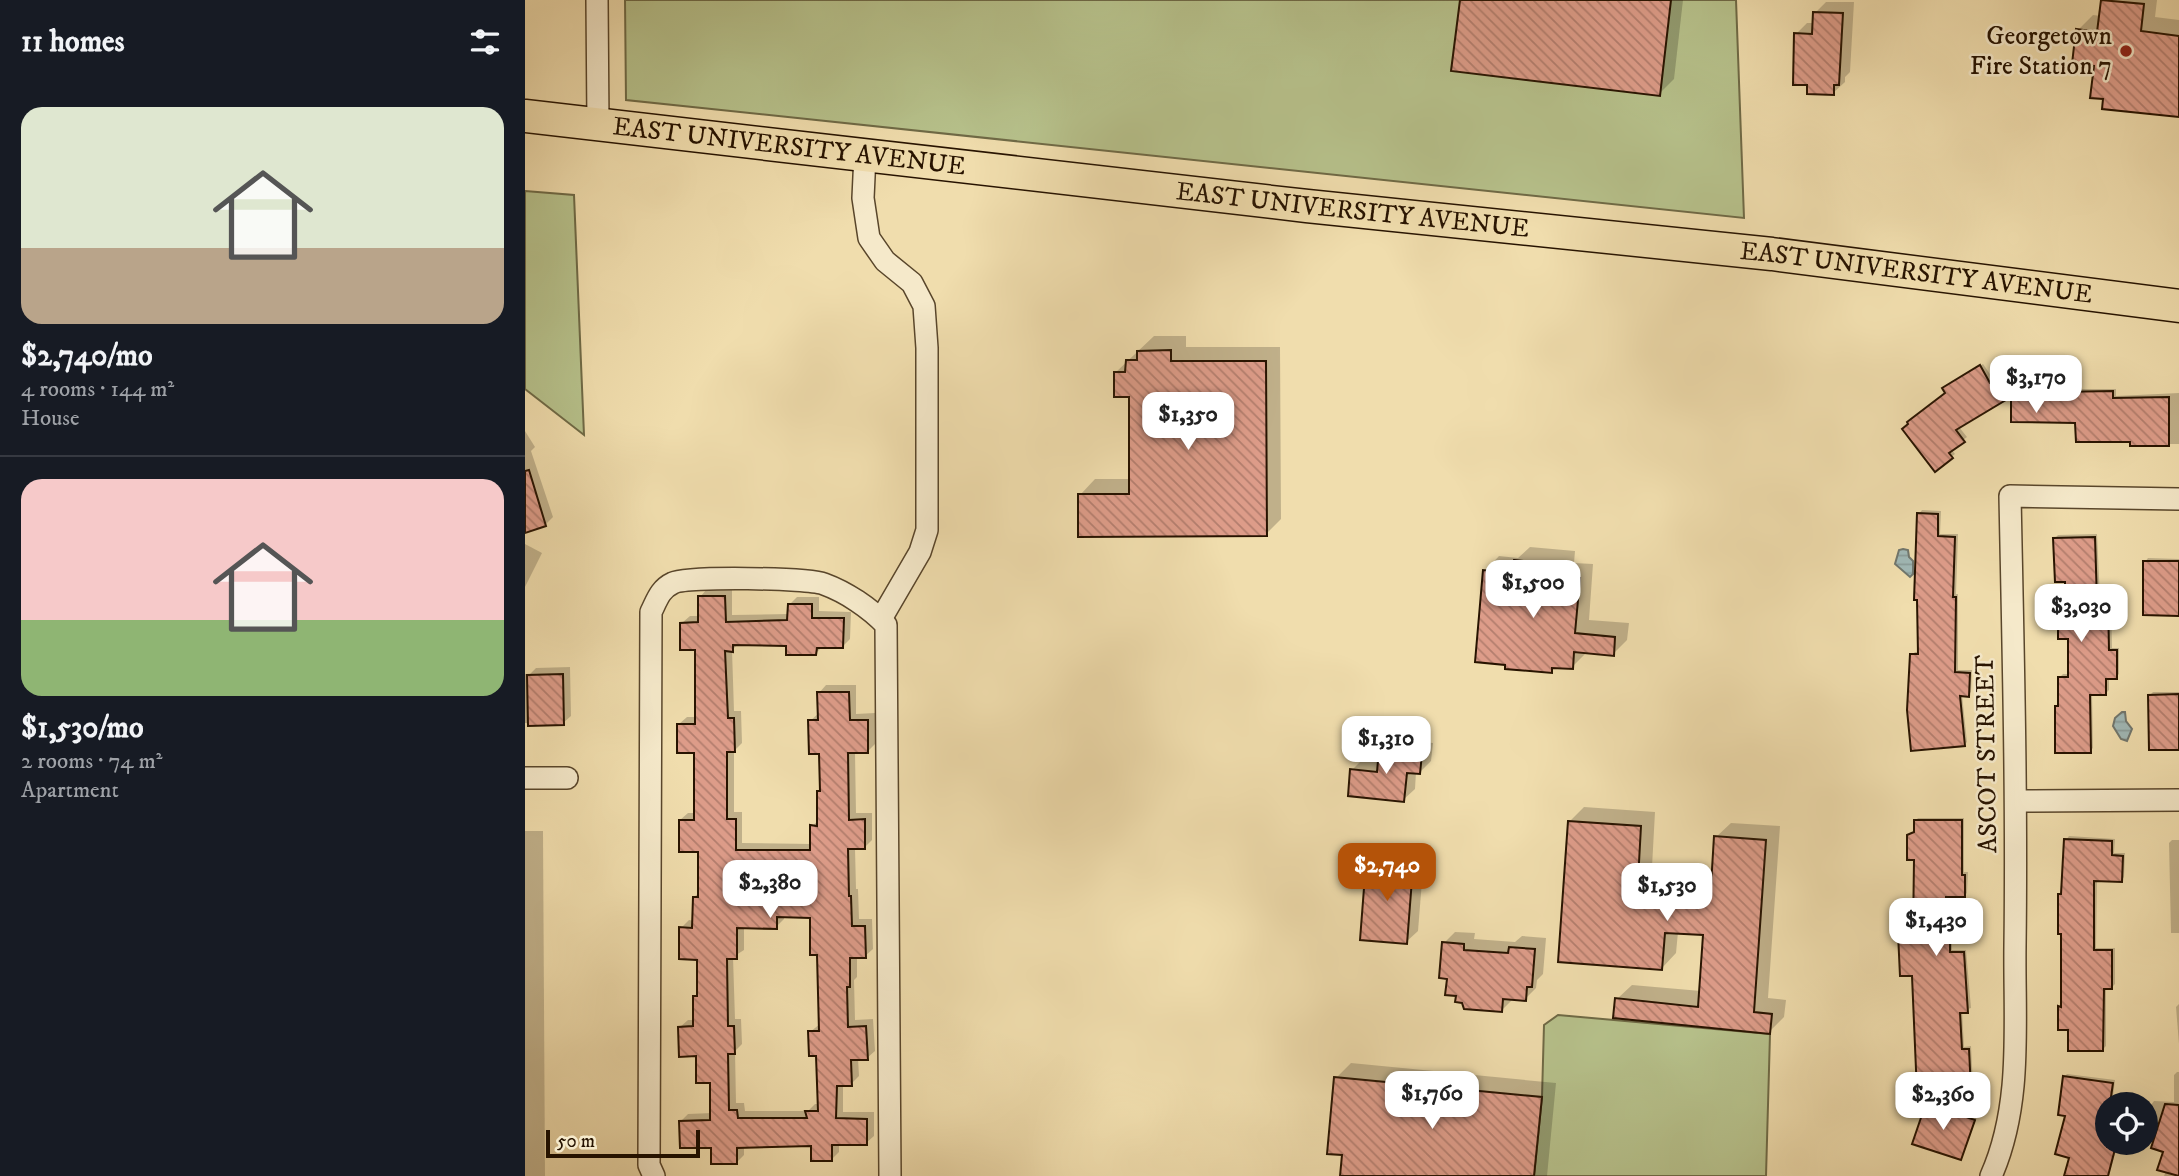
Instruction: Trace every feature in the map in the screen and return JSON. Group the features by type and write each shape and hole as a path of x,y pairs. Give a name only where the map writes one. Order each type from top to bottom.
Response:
{"main road":[{"name":"EAST UNIVERSITY AVENUE","path":"525,116 1307,206 1772,254 2179,306"}],"street":[{"path":"597,0 598,124"},
{"path":"865,155 863,198 869,238 885,261 912,283 924,306 927,348 927,530 920,552 881,619"},
{"name":"ASCOT STREET","path":"1991,1176 2008,1127 2013,1086 2017,801 2010,496 2179,499"},
{"path":"654,1176 649,1165 651,612 662,589 676,581 802,580 823,583 874,612 887,625 890,1176"},
{"path":"525,778 567,778"},
{"path":"2017,801 2179,800"}],"green space":[{"path":"625,0 1736,0 1744,218 626,100"},
{"path":"525,191 574,195 584,435 525,389"},
{"path":"1558,1015 1770,1034 1766,1176 1534,1176 1542,1097 1544,1025"}],"water":[{"path":"1899,550 1908,550 1913,561 1913,574 1910,577 1895,564"},
{"path":"2125,712 2126,721 2132,729 2127,741 2121,739 2113,726 2115,718"}],"building":[{"path":"1460,0 1671,0 1660,96 1451,71"},
{"name":"Georgetown Fire Station 7","path":"2101,0 2144,4 2141,31 2179,36 2179,117 2102,109 2103,99 2090,98 2094,66 2072,64 2076,29 2097,32"},
{"path":"1813,12 1843,13 1839,85 1834,85 1834,95 1807,94 1807,85 1793,85 1794,33 1812,34"},
{"path":"1171,350 1171,361 1266,361 1267,536 1078,537 1078,494 1129,494 1129,397 1114,397 1114,372 1125,372 1126,360 1137,360 1137,351"},
{"path":"1980,365 1990,383 2056,383 2056,392 2113,391 2113,398 2169,397 2169,446 2130,446 2130,442 2076,442 2075,423 2011,422 2011,397 1956,430 1965,442 1949,453 1953,458 1935,472 1902,429 1907,422 1945,393 1942,388"},
{"path":"529,470 546,526 525,533 525,471"},
{"path":"1917,513 1938,514 1938,536 1955,537 1955,672 1970,673 1969,697 1960,696 1965,746 1911,751 1907,710 1910,654 1918,654 1917,600 1914,600"},
{"path":"2095,537 2097,601 2108,601 2109,650 2117,650 2117,679 2106,679 2106,695 2090,695 2091,753 2055,753 2058,677 2068,677 2068,639 2058,639 2058,617 2065,617 2065,582 2055,582 2053,538"},
{"path":"1514,560 1562,565 1561,576 1580,578 1575,633 1615,637 1614,656 1574,652 1573,669 1552,668 1552,673 1505,669 1505,665 1475,662 1483,570 1512,573"},
{"path":"2143,561 2179,561 2179,616 2143,615"},
{"path":"698,596 725,596 726,622 787,620 788,604 812,604 812,618 844,618 843,648 817,648 816,655 786,655 786,646 733,645 733,652 725,651 728,718 734,718 735,752 727,752 727,819 736,819 736,850 810,850 810,825 817,826 817,791 820,791 819,754 809,754 808,720 818,720 817,692 849,692 850,720 868,720 868,753 848,753 849,820 865,819 865,849 848,849 849,896 852,926 865,926 866,958 850,958 850,987 847,987 848,1027 866,1026 868,1060 851,1060 852,1086 837,1086 836,1118 867,1119 867,1145 832,1145 832,1161 811,1161 811,1146 737,1148 737,1164 711,1164 711,1148 680,1148 679,1121 710,1120 710,1083 696,1083 696,1056 679,1057 678,1027 693,1026 693,996 697,996 697,960 679,959 679,927 692,928 693,897 698,897 698,852 679,852 679,820 694,820 694,753 677,753 677,724 695,724 695,650 680,650 680,623 698,622","holes":["777,917 810,918 810,955 817,955 819,1031 808,1031 809,1056 816,1056 818,1111 805,1111 807,1118 738,1118 737,1110 729,1110 728,1054 735,1054 734,1026 728,1026 727,959 737,959 737,928 777,929"]},
{"path":"563,674 564,725 528,726 527,675"},
{"path":"2179,694 2179,750 2149,750 2148,695"},
{"path":"1379,749 1422,753 1420,774 1407,773 1404,802 1348,796 1350,769 1377,772"},
{"path":"1914,820 1962,820 1962,875 1965,875 1965,897 1946,897 1945,932 1950,932 1950,952 1964,952 1968,1013 1960,1013 1962,1049 1969,1049 1971,1090 1917,1093 1912,976 1900,976 1898,933 1913,933 1914,860 1907,860 1907,835 1914,832"},
{"path":"1568,821 1641,826 1638,881 1711,886 1714,836 1766,840 1754,1012 1772,1014 1770,1034 1613,1018 1615,998 1698,1007 1703,935 1665,933 1662,970 1558,962"},
{"path":"2064,839 2112,841 2112,855 2123,856 2122,882 2094,881 2094,950 2112,950 2112,989 2104,989 2103,1051 2068,1051 2068,1030 2058,1030 2058,1006 2061,1007 2061,934 2058,934 2058,894 2061,894"},
{"path":"1366,862 1413,866 1407,944 1360,940"},
{"path":"1442,942 1464,944 1464,950 1508,953 1509,947 1535,949 1532,987 1527,987 1526,1001 1503,999 1502,1012 1464,1009 1462,1003 1455,1002 1456,996 1445,995 1447,979 1439,978"},
{"path":"2063,1076 2113,1083 2112,1092 2095,1092 2095,1155 2113,1155 2108,1176 2064,1176 2069,1158 2055,1154 2065,1116 2058,1115"},
{"path":"1334,1077 1542,1097 1534,1176 1340,1176 1342,1155 1327,1154"},
{"path":"1926,1103 1975,1120 1961,1160 1912,1144"},
{"path":"2165,1104 2179,1105 2179,1176 2157,1170 2163,1152 2158,1150 2158,1126"}],"place":[{"name":"Georgetown Fire Station 7","path":"2126,51"}]}
